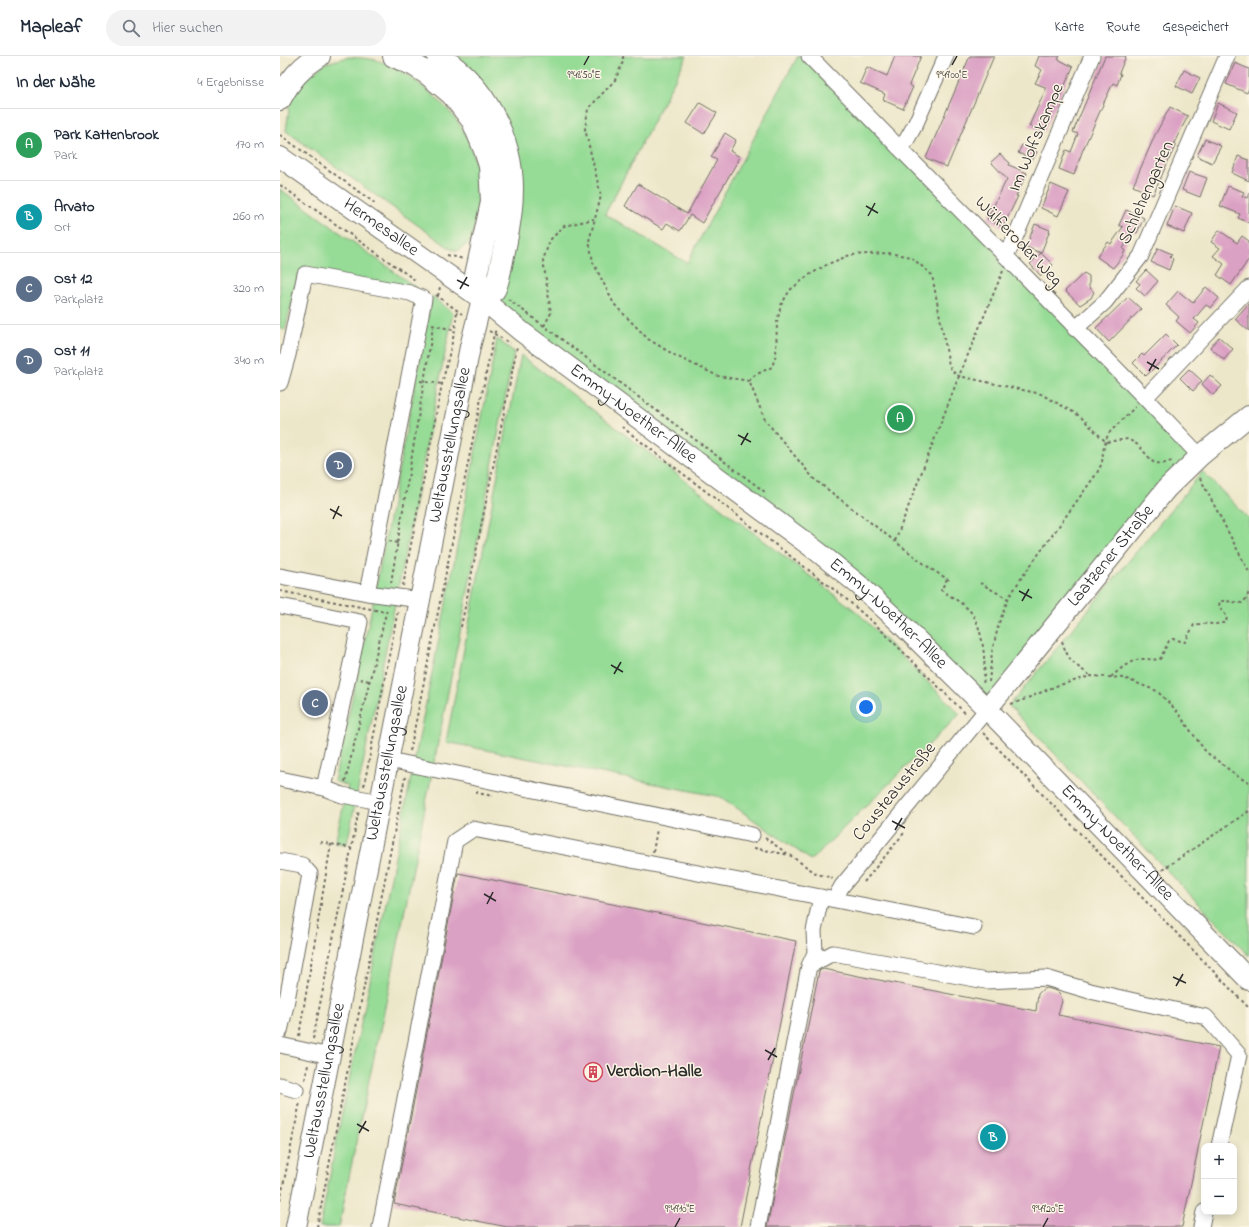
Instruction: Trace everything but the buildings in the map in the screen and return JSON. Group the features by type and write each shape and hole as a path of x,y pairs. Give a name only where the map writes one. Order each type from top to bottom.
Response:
{"highway":[{"path":"280,99 286,88 300,70 319,56"},
{"path":"394,56 414,65 428,74 452,94 473,121 485,150 490,166 492,202 476,275 482,299 495,289 502,259 512,202 509,163 503,138 489,108 467,80 456,69 438,56"}],"main road":[{"name":"Hermesallee","path":"280,157 482,299"},
{"name":"Weltausstellungsallee","path":"296,1227 330,1056 371,800 398,762 421,600 470,347 482,299"},
{"name":"Emmy-Noether-Allee","path":"482,299 522,332 817,552 860,586 898,621 986,709 1249,980"},
{"name":"Laatzener Straße","path":"986,709 1167,488 1200,456 1249,416"}],"street":[{"name":"Wülferoder Weg","path":"809,56 1075,329 1145,398 1200,456"},
{"path":"898,147 906,141 915,125 946,56"},
{"name":"Im Wolfskampe","path":"1006,257 1092,56"},
{"name":"Schlehengarten","path":"1075,329 1105,302 1141,256 1227,56"},
{"path":"280,383 288,355 305,274 410,293 424,299 426,326 408,380 367,593"},
{"path":"1145,398 1249,288"},
{"path":"280,576 367,593 421,600"},
{"path":"280,606 362,615 324,788"},
{"name":"Cousteaustraße","path":"836,900 838,893 986,709"},
{"path":"398,762 752,835"},
{"path":"286,780 371,800"},
{"path":"380,1227 455,841 473,829 974,927"},
{"path":"280,861 302,865 310,874 283,1004 280,1031"},
{"path":"758,1227 809,966 816,953 814,932 822,897"},
{"path":"809,966 833,952 986,981 1046,978 1090,991 1206,1017 1239,1055 1220,1143"},
{"path":"280,1045 330,1056"},
{"path":"280,1085 300,1091"},
{"path":"1201,1227 1203,1215"}],"path":[{"path":"623,56 623,62 615,80 588,109 585,129 601,196 589,242 593,262 614,304 648,339 676,356 718,376 749,380 755,375 772,367 776,354 777,322 781,305 790,290 809,275 828,264 850,255 888,253 911,257 932,275 949,365 952,371 959,376 1041,394 1080,416 1106,442"},
{"path":"280,135 376,204"},
{"path":"280,185 419,283"},
{"path":"544,326 551,313 543,260 550,240 564,226 594,219"},
{"path":"895,541 1006,257"},
{"path":"342,794 386,612 395,597 455,330 457,310 432,292"},
{"path":"304,1050 371,800 395,597 425,382 426,326 455,330"},
{"path":"317,1227 398,762 494,334 523,351"},
{"path":"461,627 517,347"},
{"path":"408,380 442,384"},
{"path":"749,380 765,420 814,479 932,569 948,579 941,590 968,609 975,618 982,641 983,684"},
{"path":"988,688 992,652 998,623 1008,599 1097,473 1102,463 1108,434 1133,408"},
{"path":"620,426 845,598 877,626 962,710"},
{"path":"1106,442 1128,439 1138,445 1153,462 1161,464 1176,459"},
{"path":"1200,456 1199,476 1249,572"},
{"path":"980,583 1008,599"},
{"path":"280,591 362,615 386,612"},
{"path":"1111,677 1132,662 1142,659 1160,658 1170,641 1174,639 1185,642 1194,625 1200,623 1221,624 1226,622 1226,617 1218,606 1220,601 1226,600 1242,603 1247,598 1249,592"},
{"path":"1061,638 1072,663 1091,676"},
{"path":"1006,705 1023,700 1056,686 1091,676 1124,678 1157,691 1176,709 1206,752 1240,778 1249,782"},
{"path":"984,734 1249,1008"},
{"path":"1149,877 1162,870 1249,811"},
{"path":"651,864 660,816"},
{"path":"752,835 753,830 817,874 848,881"},
{"path":"280,1201 300,1091 331,844"}],"green space":[{"path":"438,56 687,56 605,214 687,263 798,56 803,56 1200,456 987,709 898,621 482,299 510,218"},
{"path":"349,57 366,58 388,64 413,79 438,99 457,121 464,132 470,145 476,166 479,180 479,194 471,241 458,251 451,249 286,131 291,95 297,86 326,63"},
{"path":"280,189 422,292 300,270 285,330 280,329"},
{"path":"432,296 453,313 347,844 335,843 348,786 334,781 373,603"},
{"path":"497,339 514,352 390,984 339,1227 320,1227 445,609"},
{"path":"521,355 857,612 960,714 811,860 721,797 446,742"},
{"path":"1202,471 1249,519 1249,956 1009,706"}],"place":[{"name":"Park Kattenbrook","path":"900,418"},
{"name":"Ost 11","path":"339,465"},
{"name":"Ost 12","path":"315,703"},
{"name":"Verdion-Halle","path":"593,1072"},
{"name":"Arvato","path":"993,1137"}]}
